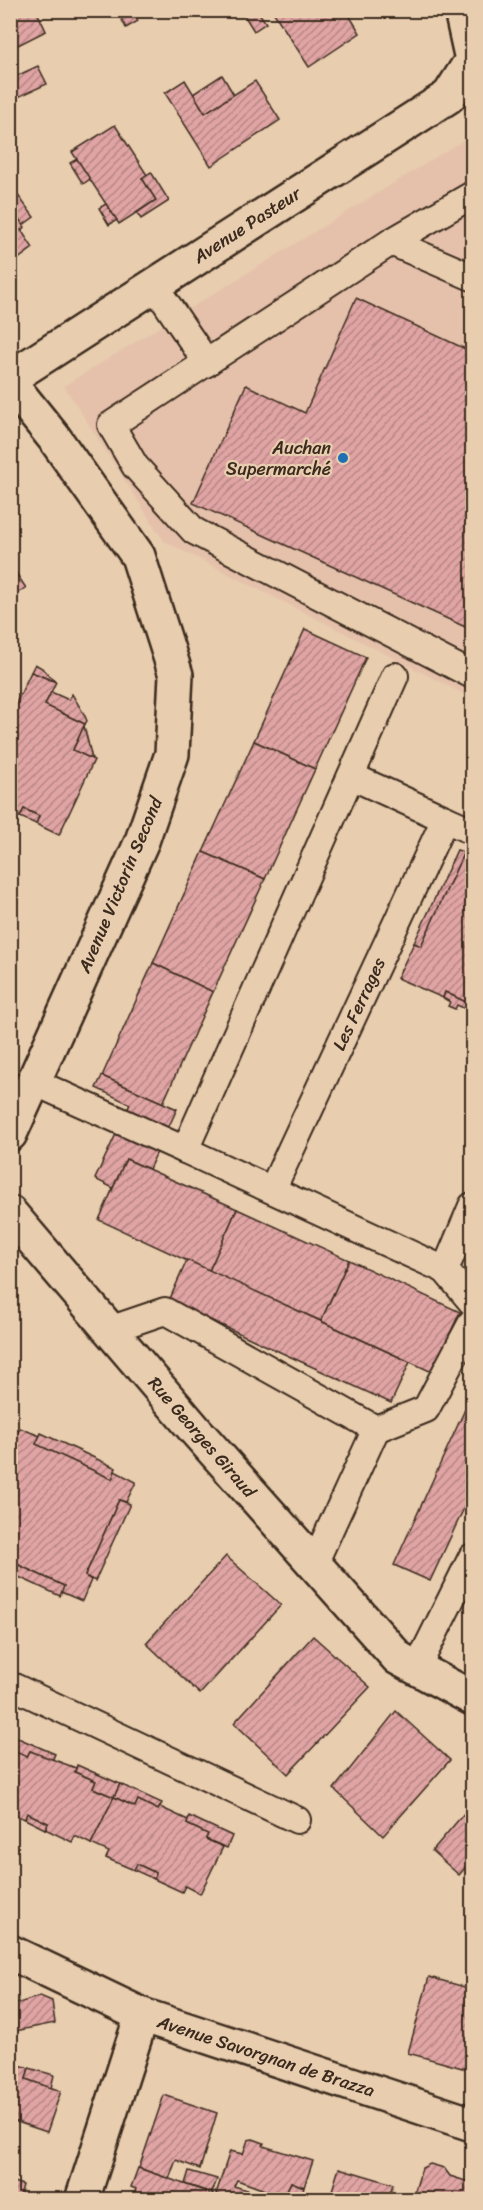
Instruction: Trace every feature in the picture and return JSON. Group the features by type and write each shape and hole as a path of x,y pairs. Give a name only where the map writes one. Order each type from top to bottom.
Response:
{"street":[{"path":"461,10 472,60"},
{"name":"Avenue Pasteur","path":"10,381 154,285 448,96 472,60"},
{"name":"Avenue Victorin Second","path":"10,381 55,439 138,555 176,675 172,754 142,841 10,1134"},
{"name":"Rue Georges Giraud","path":"10,1212 196,1431 314,1564 408,1663 472,1698"},
{"path":"10,1952 142,2015"},
{"name":"Avenue Savorgnan de Brazza","path":"82,2199 142,2015 472,2124"}],"lane":[{"path":"472,195 391,242 111,426 135,466 194,531 472,675"},
{"path":"391,242 472,278"},
{"path":"154,285 207,363"},
{"path":"184,1150 395,676"},
{"path":"351,776 472,831"},
{"name":"Les Ferrages","path":"272,1190 445,819"},
{"path":"33,1082 445,1270 472,1302"},
{"path":"445,1270 472,1206"},
{"path":"110,1330 165,1311 376,1430"},
{"path":"314,1564 376,1430 426,1409 472,1322"},
{"path":"408,1663 472,1557"},
{"path":"10,1685 297,1820"}],"shaded area":[{"path":"472,135 472,698 164,541 64,386"}],"building":[{"path":"10,10 43,10 38,14 46,31 10,49"},
{"path":"117,10 147,10 136,17 138,21 126,28"},
{"path":"241,10 257,10 266,23 254,31"},
{"path":"272,10 346,10 360,33 309,67"},
{"path":"38,66 47,84 11,100 10,79"},
{"path":"222,75 234,95 205,113 193,94"},
{"path":"185,80 205,113 255,81 280,120 211,166 165,93"},
{"path":"115,125 147,175 142,178 156,200 119,224 72,152"},
{"path":"77,159 90,179 83,184 70,163"},
{"path":"151,172 169,201 141,219 137,213 156,200 142,178"},
{"path":"11,186 34,217 23,225 10,207"},
{"path":"106,204 117,220 109,225 99,208"},
{"path":"10,207 25,227 21,230 33,248 10,265"},
{"name":"Auchan Supermarché","path":"356,298 472,352 472,630 193,503 246,385 305,413"},
{"path":"10,564 26,588 10,597"},
{"path":"305,629 366,657 315,769 254,741"},
{"path":"35,664 42,668 56,682 31,672"},
{"path":"31,672 56,682 45,705 85,724 73,750 94,760 59,835 36,824 39,816 24,809 20,817 10,812 10,716"},
{"path":"51,692 69,700 72,694 84,714 87,721 85,724 45,705"},
{"path":"84,726 88,742 92,759 73,750"},
{"path":"254,741 315,769 265,879 203,852"},
{"path":"24,809 39,816 36,824 20,817"},
{"path":"457,850 464,852 421,946 414,943"},
{"path":"203,852 265,879 213,992 153,963"},
{"path":"464,852 472,857 472,1005 445,992 443,998 397,978 414,943 421,946"},
{"path":"153,963 213,992 163,1103 102,1076"},
{"path":"445,992 472,1005 472,1012 457,1005 455,1009 448,1006 450,1002 443,998"},
{"path":"102,1076 177,1109 149,1169 126,1159 113,1188 95,1179 130,1104 96,1088"},
{"path":"126,1159 237,1209 209,1271 99,1220"},
{"path":"237,1209 349,1260 321,1321 209,1271"},
{"path":"187,1260 410,1362 391,1403 169,1301"},
{"path":"349,1260 460,1312 432,1372 321,1321"},
{"path":"472,1394 472,1491 430,1581 394,1565"},
{"path":"20,1428 40,1436 36,1444 112,1479 115,1471 136,1482 126,1502 119,1500 85,1576 91,1580 82,1601 61,1592 64,1586 10,1561 10,1461 15,1451 10,1449 10,1445"},
{"path":"41,1433 116,1468 112,1479 36,1444"},
{"path":"119,1500 130,1504 95,1581 85,1576"},
{"path":"226,1556 281,1605 200,1694 146,1643"},
{"path":"10,1561 64,1586 60,1596 10,1573"},
{"path":"313,1636 370,1687 288,1774 234,1723"},
{"path":"396,1711 450,1760 383,1836 334,1789"},
{"path":"11,1735 55,1754 52,1761 30,1751 27,1757 10,1749"},
{"path":"10,1749 27,1757 30,1751 76,1768 75,1772 96,1781 93,1788 114,1797 91,1844 75,1836 72,1842 45,1829 48,1823 27,1813 25,1819 10,1813"},
{"path":"77,1765 120,1784 114,1797 93,1788 96,1781 75,1772"},
{"path":"120,1784 162,1803 158,1810 138,1800 135,1807 114,1797"},
{"path":"114,1797 135,1807 138,1800 158,1810 160,1807 188,1820 187,1824 208,1834 206,1839 223,1847 200,1894 185,1886 182,1892 154,1879 156,1873 137,1864 134,1870 106,1858 109,1852 91,1844"},
{"path":"472,1804 472,1860 459,1875 432,1851"},
{"path":"27,1813 48,1823 45,1829 25,1819"},
{"path":"189,1816 232,1836 227,1848 206,1839 208,1834 187,1824"},
{"path":"137,1864 156,1873 154,1879 134,1870"},
{"path":"429,1977 472,1989 472,2044 466,2069 408,2053"},
{"path":"40,1996 52,2001 55,2023 10,2032 10,2006"},
{"path":"10,2062 29,2068 26,2079 61,2091 47,2132 11,2120 15,2108 10,2107"},
{"path":"29,2068 54,2075 51,2088 26,2079"},
{"path":"164,2095 217,2113 200,2169 176,2160 169,2179 139,2168"},
{"path":"253,2139 264,2143 263,2146 313,2161 304,2187 291,2182 284,2197 237,2180 234,2186 250,2191 247,2200 231,2200 216,2194 230,2151 243,2154 248,2140"},
{"path":"430,2164 444,2168 450,2176 472,2183 468,2200 412,2200 422,2168"},
{"path":"138,2168 213,2194 211,2200 168,2200 151,2194 149,2200 133,2197 136,2189 131,2187"},
{"path":"339,2168 393,2184 388,2200 329,2200"},
{"path":"189,2171 217,2179 212,2193 185,2184"},
{"path":"10,2181 23,2185 19,2200 10,2200"},
{"path":"291,2182 304,2187 300,2200 284,2197"}],"place":[{"name":"Auchan Supermarché","path":"343,458"}]}
